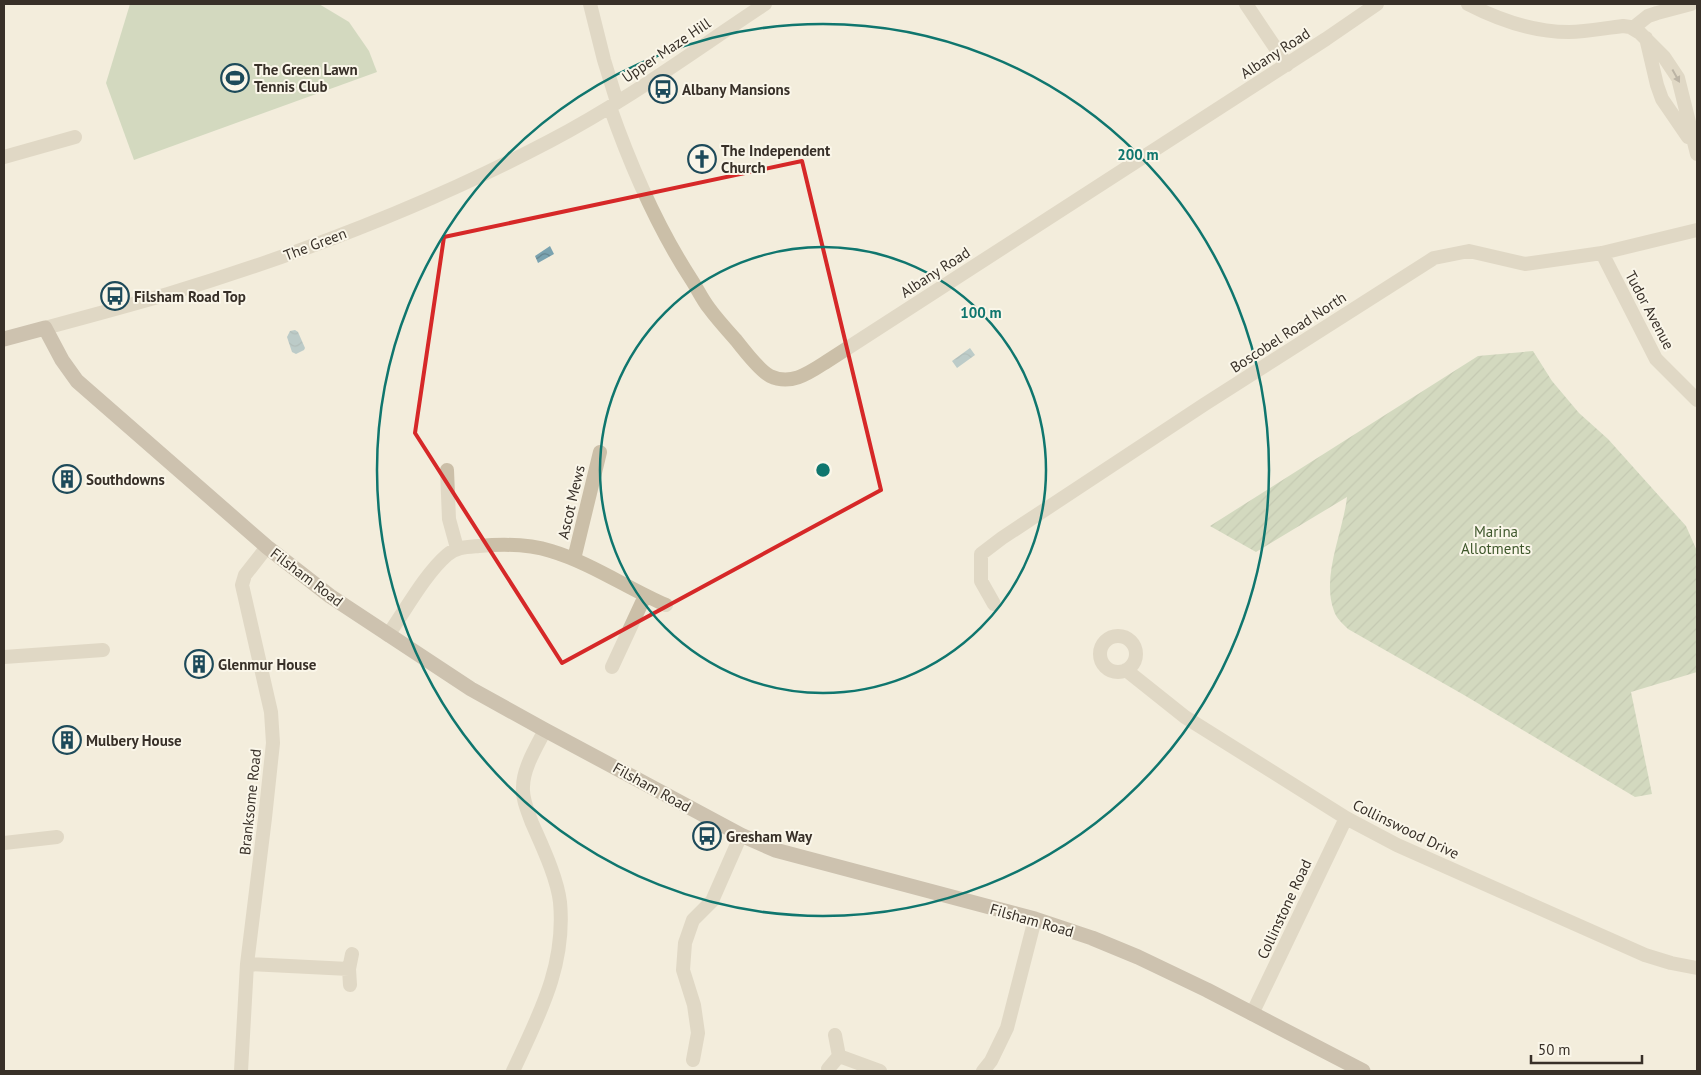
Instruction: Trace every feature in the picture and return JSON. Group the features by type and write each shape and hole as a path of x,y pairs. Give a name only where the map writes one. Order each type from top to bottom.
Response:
{"street":[{"name":"Upper Maze Hill","path":"614,104 765,4"},
{"path":"1246,4 1287,65"},
{"name":"Albany Road","path":"588,5 604,60 620,136 652,211 673,251 708,307 746,352 766,373 780,379 792,379 804,376 826,362 1287,65 1377,4"},
{"path":"1468,4 1506,21 1529,27 1568,32 1623,26 1633,28 1646,38 1664,57 1678,78 1696,150"},
{"path":"1633,28 1658,8 1691,4"},
{"path":"1646,38 1656,85 1662,99 1696,150"},
{"name":"The Green","path":"4,339 168,293 280,257 382,218 487,172 534,149 614,104"},
{"path":"4,158 75,137"},
{"name":"Boscobel Road North","path":"994,604 981,581 981,554 1002,538 1205,404 1434,258 1469,251 1525,264 1602,253 1697,230"},
{"name":"Tudor Avenue","path":"1602,253 1656,358 1697,400"},
{"name":"Filsham Road","path":"45,328 62,360 77,380 267,547 330,596 471,689 741,835 774,850 1035,919 1092,938 1138,957 1361,1071"},
{"name":"Ascot Mews","path":"574,560 600,452"},
{"path":"447,470 449,520 457,548"},
{"path":"388,635 436,566 457,548 514,545 550,550 666,605"},
{"name":"Branksome Road","path":"241,1071 247,964 266,818 273,743 270,704 242,585 245,575 267,547"},
{"path":"612,667 645,596"},
{"path":"4,657 103,650"},
{"name":"Collinswood Drive","path":"1126,670 1184,717 1346,818 1397,845 1645,955 1697,968"},
{"path":"513,1071 549,992 558,963 561,930 560,900 550,867 526,807 522,786 530,760 545,730"},
{"name":"Collinstone Road","path":"1252,1014 1346,818"},
{"path":"693,1060 698,1033 694,1005 683,970 685,943 693,920 712,902 741,835"},
{"path":"4,843 57,837"},
{"path":"983,1071 991,1062 1006,1028 1035,919"},
{"path":"350,985 349,969 352,954"},
{"path":"247,964 349,969"},
{"path":"835,1035 839,1056"},
{"path":"828,1069 839,1056"},
{"path":"839,1056 880,1071"}],"highlighted area":[{"path":"802,161 881,490 562,663 415,433 444,237"}],"green space":[{"name":"The Green Lawn Tennis Club","path":"130,4 319,4 349,22 369,51 377,72 134,160 106,83"},
{"name":"Marina Allotments","path":"1533,351 1552,381 1579,413 1608,439 1686,526 1697,551 1697,672 1631,692 1652,794 1635,797 1464,695 1348,629 1335,614 1330,583 1331,569 1347,497 1256,552 1210,526 1478,356"}],"water":[{"path":"550,246 554,254 538,263 535,256"},
{"path":"295,330 298,332 305,348 296,354 292,352 287,337 290,331"},
{"path":"970,348 975,355 957,368 952,361"}],"place":[{"name":"The Green Lawn Tennis Club","path":"235,78"},
{"name":"Albany Mansions","path":"663,89"},
{"name":"The Independent Church","path":"702,159"},
{"name":"Filsham Road Top","path":"115,296"},
{"name":"Southdowns","path":"67,479"},
{"name":"Glenmur House","path":"199,664"},
{"name":"Mulbery House","path":"67,740"},
{"name":"Gresham Way","path":"707,836"}]}
